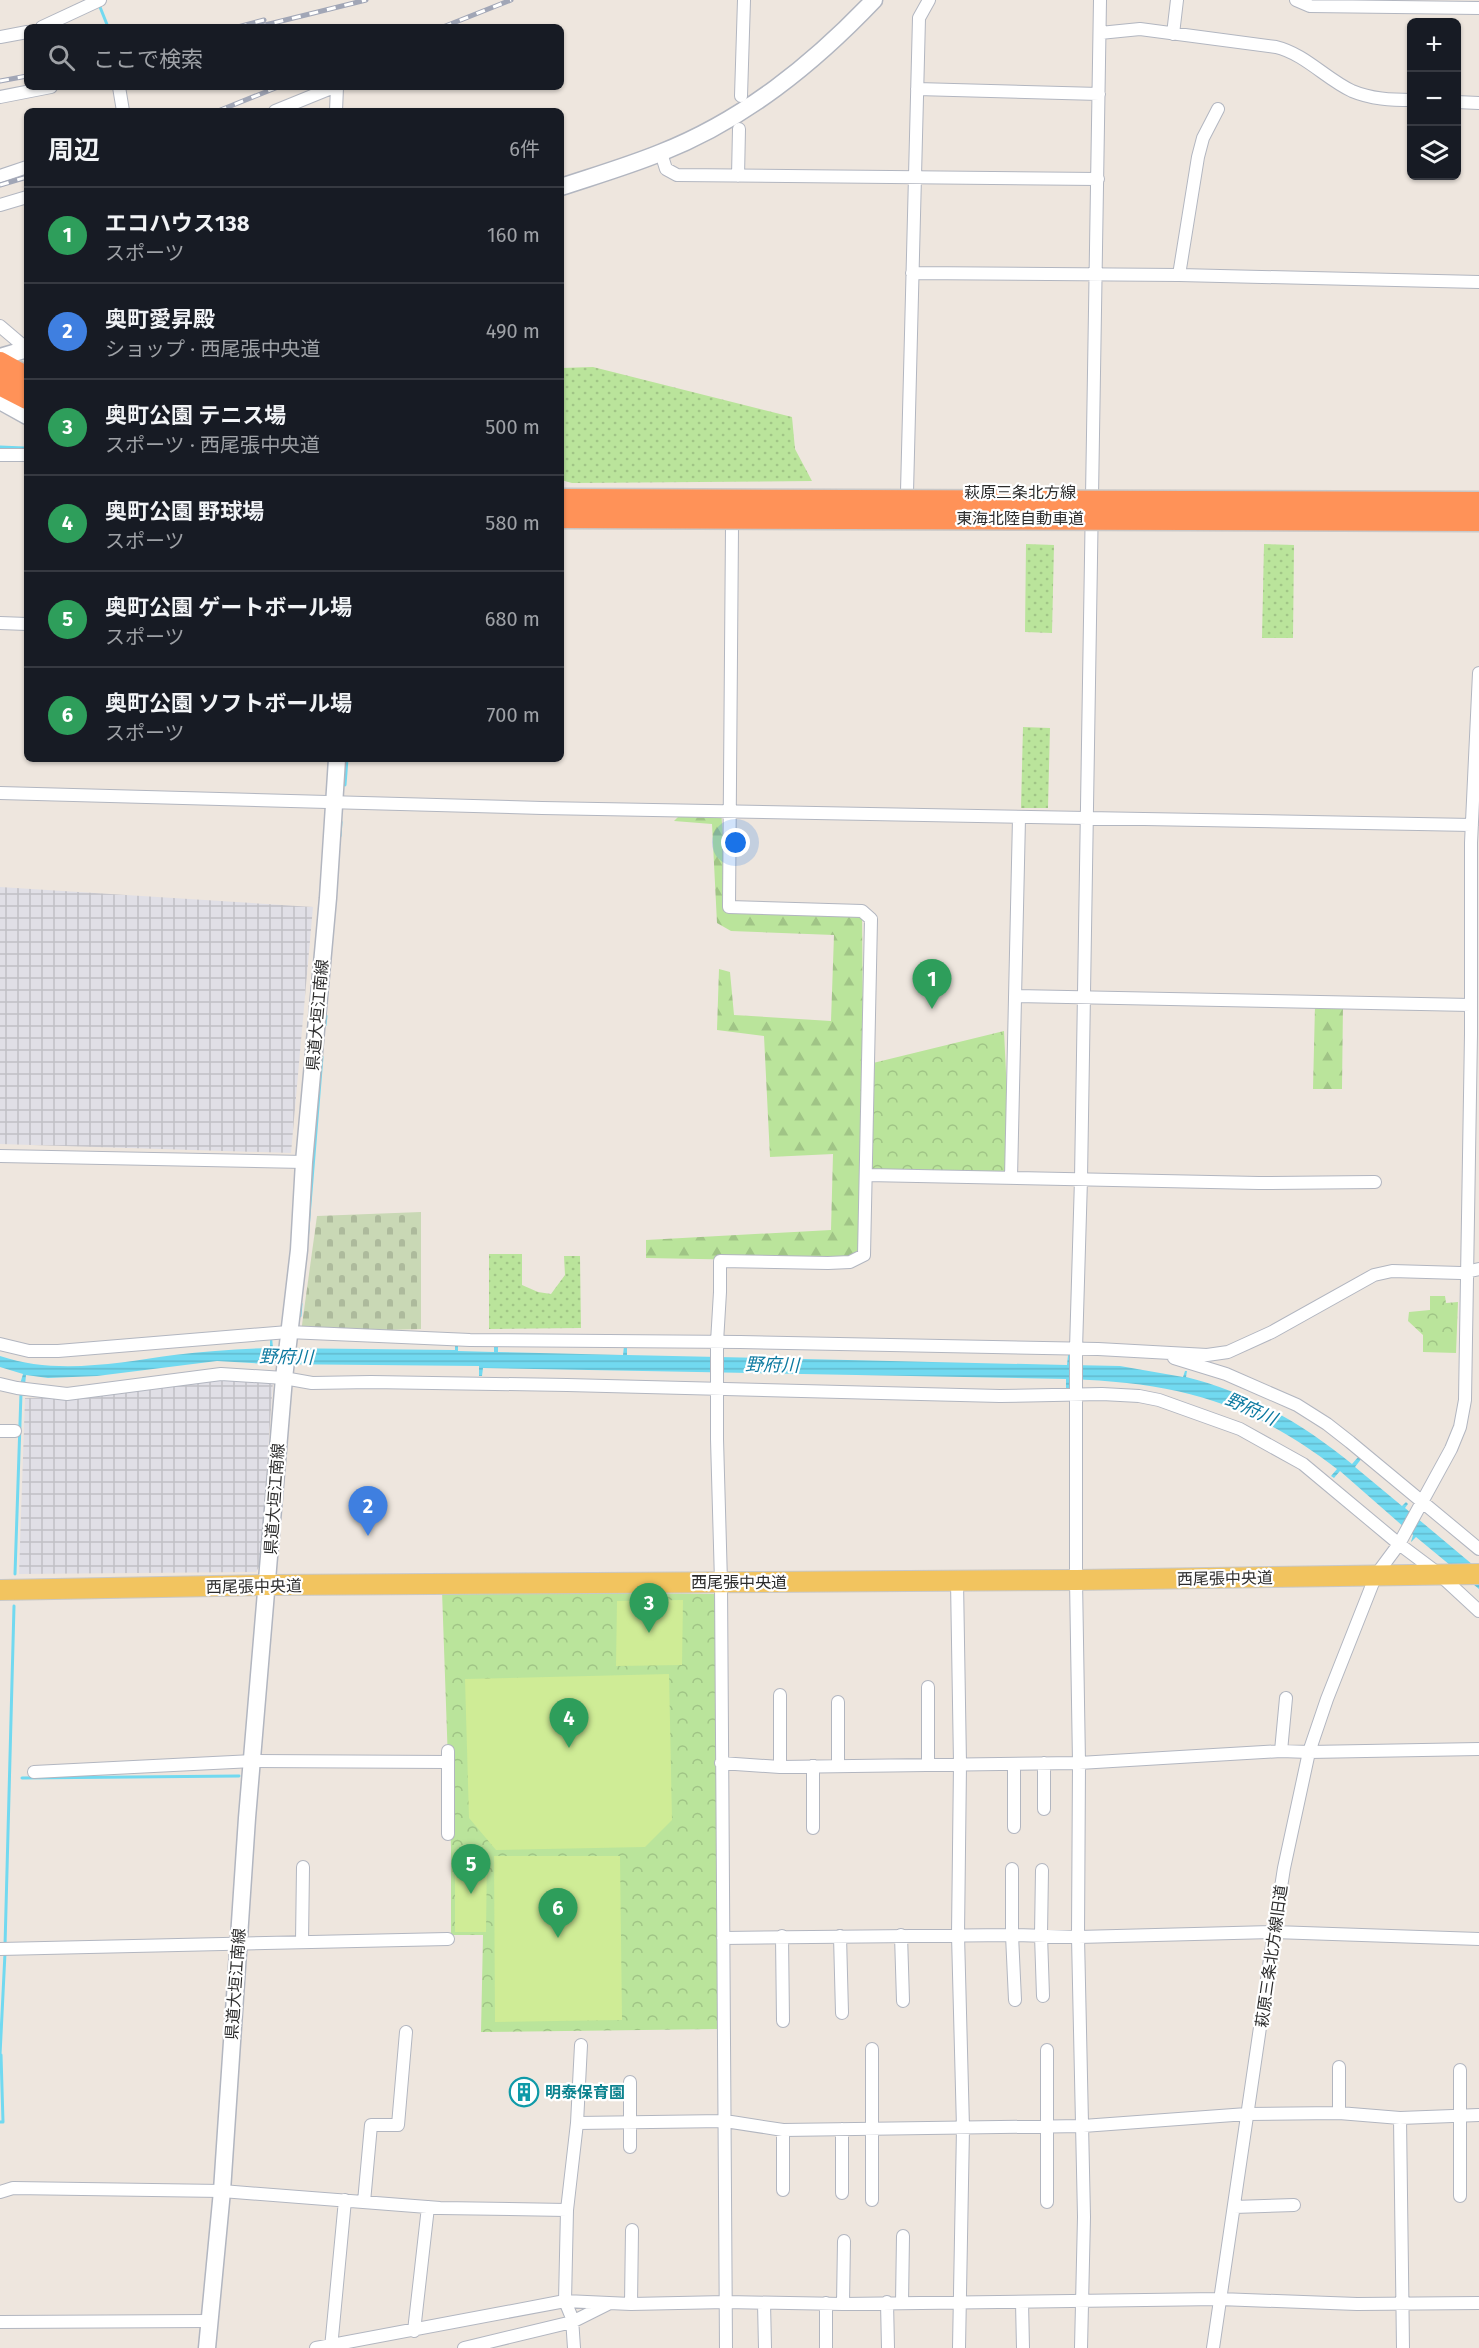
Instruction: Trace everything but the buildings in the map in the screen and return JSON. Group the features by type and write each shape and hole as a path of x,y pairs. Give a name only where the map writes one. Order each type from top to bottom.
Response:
{"highway":[{"path":"0,363 24,376"},
{"path":"0,384 24,397"},
{"name":"東海北陸自動車道","path":"564,500 1479,503"},
{"name":"東海北陸自動車道","path":"564,517 1479,520"}],"main road":[{"path":"564,186 661,153 753,105 798,73 844,32 874,0"},
{"path":"0,357 24,350"},
{"path":"0,401 24,414"},
{"path":"0,414 24,427"},
{"name":"萩原三条北方線","path":"564,490 1479,494"},
{"path":"564,526 1479,529"},
{"name":"県道大垣江南線","path":"207,2348 222,2191 237,1944 288,1332 299,1250 337,762"},
{"name":"西尾張中央道","path":"0,1590 267,1585 1076,1580 1479,1574"}],"street":[{"path":"741,96 744,0"},
{"path":"907,492 919,18 929,0"},
{"path":"1082,2348 1084,2217 1078,1937 1076,1349 1088,818 1100,0"},
{"path":"1173,34 1177,0"},
{"path":"1296,0 1310,6 1479,8"},
{"path":"48,24 94,1"},
{"path":"1100,33 1140,29 1289,51 1350,90 1382,99 1407,100"},
{"path":"0,37 24,33"},
{"path":"917,89 1099,94"},
{"path":"0,97 36,90"},
{"path":"120,90 122,108"},
{"path":"282,108 328,90"},
{"path":"335,90 336,108"},
{"path":"1461,102 1479,103"},
{"path":"1179,275 1197,157 1203,138 1218,109"},
{"path":"738,176 739,129"},
{"path":"661,153 666,169 677,175 1098,179"},
{"path":"0,176 24,168"},
{"path":"0,205 24,198"},
{"path":"912,273 1179,275 1479,282"},
{"path":"0,326 24,346"},
{"path":"0,455 24,455"},
{"path":"726,2348 721,1582 717,1389 720,1261 839,1263 850,1262 864,1255 871,919 862,911 729,907 732,527"},
{"path":"0,623 24,624"},
{"name":"萩原三条北方線旧道","path":"1212,2348 1284,1868 1309,1752 1327,1699 1376,1575 1400,1542 1451,1449 1460,1427 1465,1400 1466,1271 1474,1001 1474,821 1479,673"},
{"path":"0,794 333,804 1019,818 1474,821"},
{"path":"1011,1178 1019,818"},
{"path":"1016,996 1084,999 1474,1001"},
{"path":"0,1156 304,1162"},
{"path":"867,1175 1259,1183 1376,1182"},
{"path":"0,1344 29,1350 58,1351 288,1332 470,1340 1076,1349 1208,1355 1228,1352 1272,1332 1374,1275 1392,1271 1461,1273 1479,1269"},
{"path":"1150,1352 1226,1374 1297,1405 1327,1424 1479,1549"},
{"path":"0,1384 21,1389 67,1394 220,1374 284,1378 312,1383 371,1382 1000,1396 1077,1394 1139,1396 1159,1400 1240,1429 1303,1464 1439,1574 1479,1611"},
{"path":"0,1431 15,1431"},
{"path":"957,1581 960,1764 958,1935 963,2128 959,2348"},
{"path":"928,1687 928,1765"},
{"path":"780,1695 780,1767"},
{"path":"1281,1751 1286,1698"},
{"path":"838,1702 838,1766"},
{"path":"721,1763 780,1767 1079,1763 1281,1751 1479,1749"},
{"path":"34,1772 253,1761 448,1756 448,1834"},
{"path":"1044,1763 1044,1809"},
{"path":"1014,1764 1014,1827"},
{"path":"813,1766 813,1828"},
{"path":"302,1942 303,1867"},
{"path":"1012,1869 1015,2000"},
{"path":"1042,1870 1043,1996"},
{"path":"723,1938 902,1935 1078,1937 1274,1932 1479,1939"},
{"path":"902,1935 903,2001"},
{"path":"782,1936 783,2021"},
{"path":"840,1936 842,2013"},
{"path":"3,1949 448,1939"},
{"path":"364,2202 371,2126 398,2126 406,2032"},
{"path":"574,2348 572,2322 565,2301 567,2210 577,2123 581,2045"},
{"path":"872,2049 872,2200"},
{"path":"1047,2050 1047,2202"},
{"path":"1339,2067 1339,2113"},
{"path":"1460,2070 1462,2115 1460,2196"},
{"path":"630,2082 630,2146"},
{"path":"577,2123 725,2121 783,2130 1083,2126 1247,2114 1339,2113 1400,2118 1479,2115"},
{"path":"1400,2118 1403,2348"},
{"path":"842,2129 842,2193"},
{"path":"783,2130 783,2190"},
{"path":"0,2192 13,2188 222,2191 428,2207 567,2210"},
{"path":"331,2346 345,2200"},
{"path":"1234,2207 1294,2205"},
{"path":"414,2331 428,2207"},
{"path":"631,2304 632,2230"},
{"path":"902,2303 903,2236"},
{"path":"843,2304 844,2241"},
{"path":"316,2348 565,2301 609,2304 726,2302 843,2304 1220,2299 1357,2304 1479,2303"},
{"path":"887,2302 888,2348"},
{"path":"1022,2302 1023,2348"},
{"path":"764,2303 765,2348"},
{"path":"826,2303 826,2348"},
{"path":"464,2348 572,2322 609,2304"},
{"path":"0,2322 210,2321"}],"shaded area":[{"path":"0,887 313,907 291,1153 0,1144"},
{"path":"220,1378 273,1381 260,1565 256,1572 19,1574 25,1398 77,1397"}],"green space":[{"path":"593,367 792,417 795,449 812,481 572,483 564,481 564,368"},
{"path":"1026,544 1054,545 1052,633 1025,632"},
{"path":"1264,544 1294,545 1293,638 1262,638"},
{"path":"1023,727 1050,728 1048,808 1021,808"},
{"path":"721,811 729,907 862,911 865,1250 850,1262 646,1258 646,1240 831,1230 833,1154 770,1157 764,1036 717,1030 719,969 730,972 734,1015 831,1021 834,935 731,931 717,923 712,824 674,821 678,817"},
{"path":"1343,1003 1342,1089 1313,1089 1315,1006"},
{"path":"1004,1031 1011,1178 872,1175 869,1064"},
{"path":"421,1212 421,1329 301,1332 317,1216"},
{"path":"489,1254 522,1254 522,1285 538,1292 551,1294 565,1275 564,1256 580,1256 581,1328 489,1329"},
{"path":"1430,1296 1445,1296 1446,1303 1458,1302 1456,1353 1423,1352 1423,1335 1408,1321 1409,1312 1430,1310"},
{"path":"442,1591 715,1594 719,2029 481,2032 483,1935 451,1935 451,1847"},
{"path":"683,1600 682,1665 616,1666 617,1601"},
{"path":"669,1674 672,1820 645,1847 496,1850 469,1818 465,1679"},
{"path":"455,1856 487,1856 486,1932 455,1932"},
{"path":"494,1856 620,1856 622,2020 495,2022"}],"water":[{"name":"野府川","path":"270,1337 272,1337 273,1348 455,1350 455,1343 458,1343 458,1351 494,1352 494,1344 498,1344 498,1352 623,1355 624,1346 627,1346 627,1355 1067,1365 1068,1355 1070,1355 1071,1365 1120,1366 1183,1377 1187,1371 1186,1377 1231,1391 1274,1411 1314,1436 1352,1464 1359,1456 1362,1458 1355,1467 1402,1506 1406,1502 1408,1504 1405,1508 1479,1570 1479,1589 1416,1537 1411,1542 1413,1535 1340,1471 1334,1478 1331,1476 1337,1469 1274,1427 1211,1400 1145,1385 1070,1379 1070,1388 1066,1388 1066,1379 483,1368 482,1376 479,1376 479,1366 267,1364 217,1361 97,1376 48,1378 26,1375 24,1396 17,1394 23,1374 0,1367 0,1356 43,1365 87,1366 198,1352 270,1348"}],"waterway":[{"path":"100,7 107,24"},
{"path":"0,447 24,448"},
{"path":"345,785 347,762"},
{"path":"340,836 341,822"},
{"path":"325,1025 326,1016"},
{"path":"307,1241 322,1057"},
{"path":"300,1316 301,1304"},
{"path":"15,1574 21,1393"},
{"path":"5,1946 14,1606"},
{"path":"22,1778 239,1776"},
{"path":"0,2055 5,1953"},
{"path":"0,2122 3,2122 1,2055"}],"railway":[{"path":"269,24 366,0"},
{"path":"451,24 511,0"},
{"path":"249,24 264,20"},
{"path":"0,81 24,77"},
{"path":"226,108 270,90"},
{"path":"0,185 24,178"}],"place":[{"name":"エコハウス138","path":"932,1009"},
{"name":"奥町愛昇殿","path":"368,1536"},
{"name":"奥町公園 テニス場","path":"649,1633"},
{"name":"奥町公園 野球場","path":"569,1748"},
{"name":"奥町公園 ゲートボール場","path":"471,1894"},
{"name":"奥町公園 ソフトボール場","path":"558,1938"},
{"name":"明泰保育園","path":"524,2092"}]}
